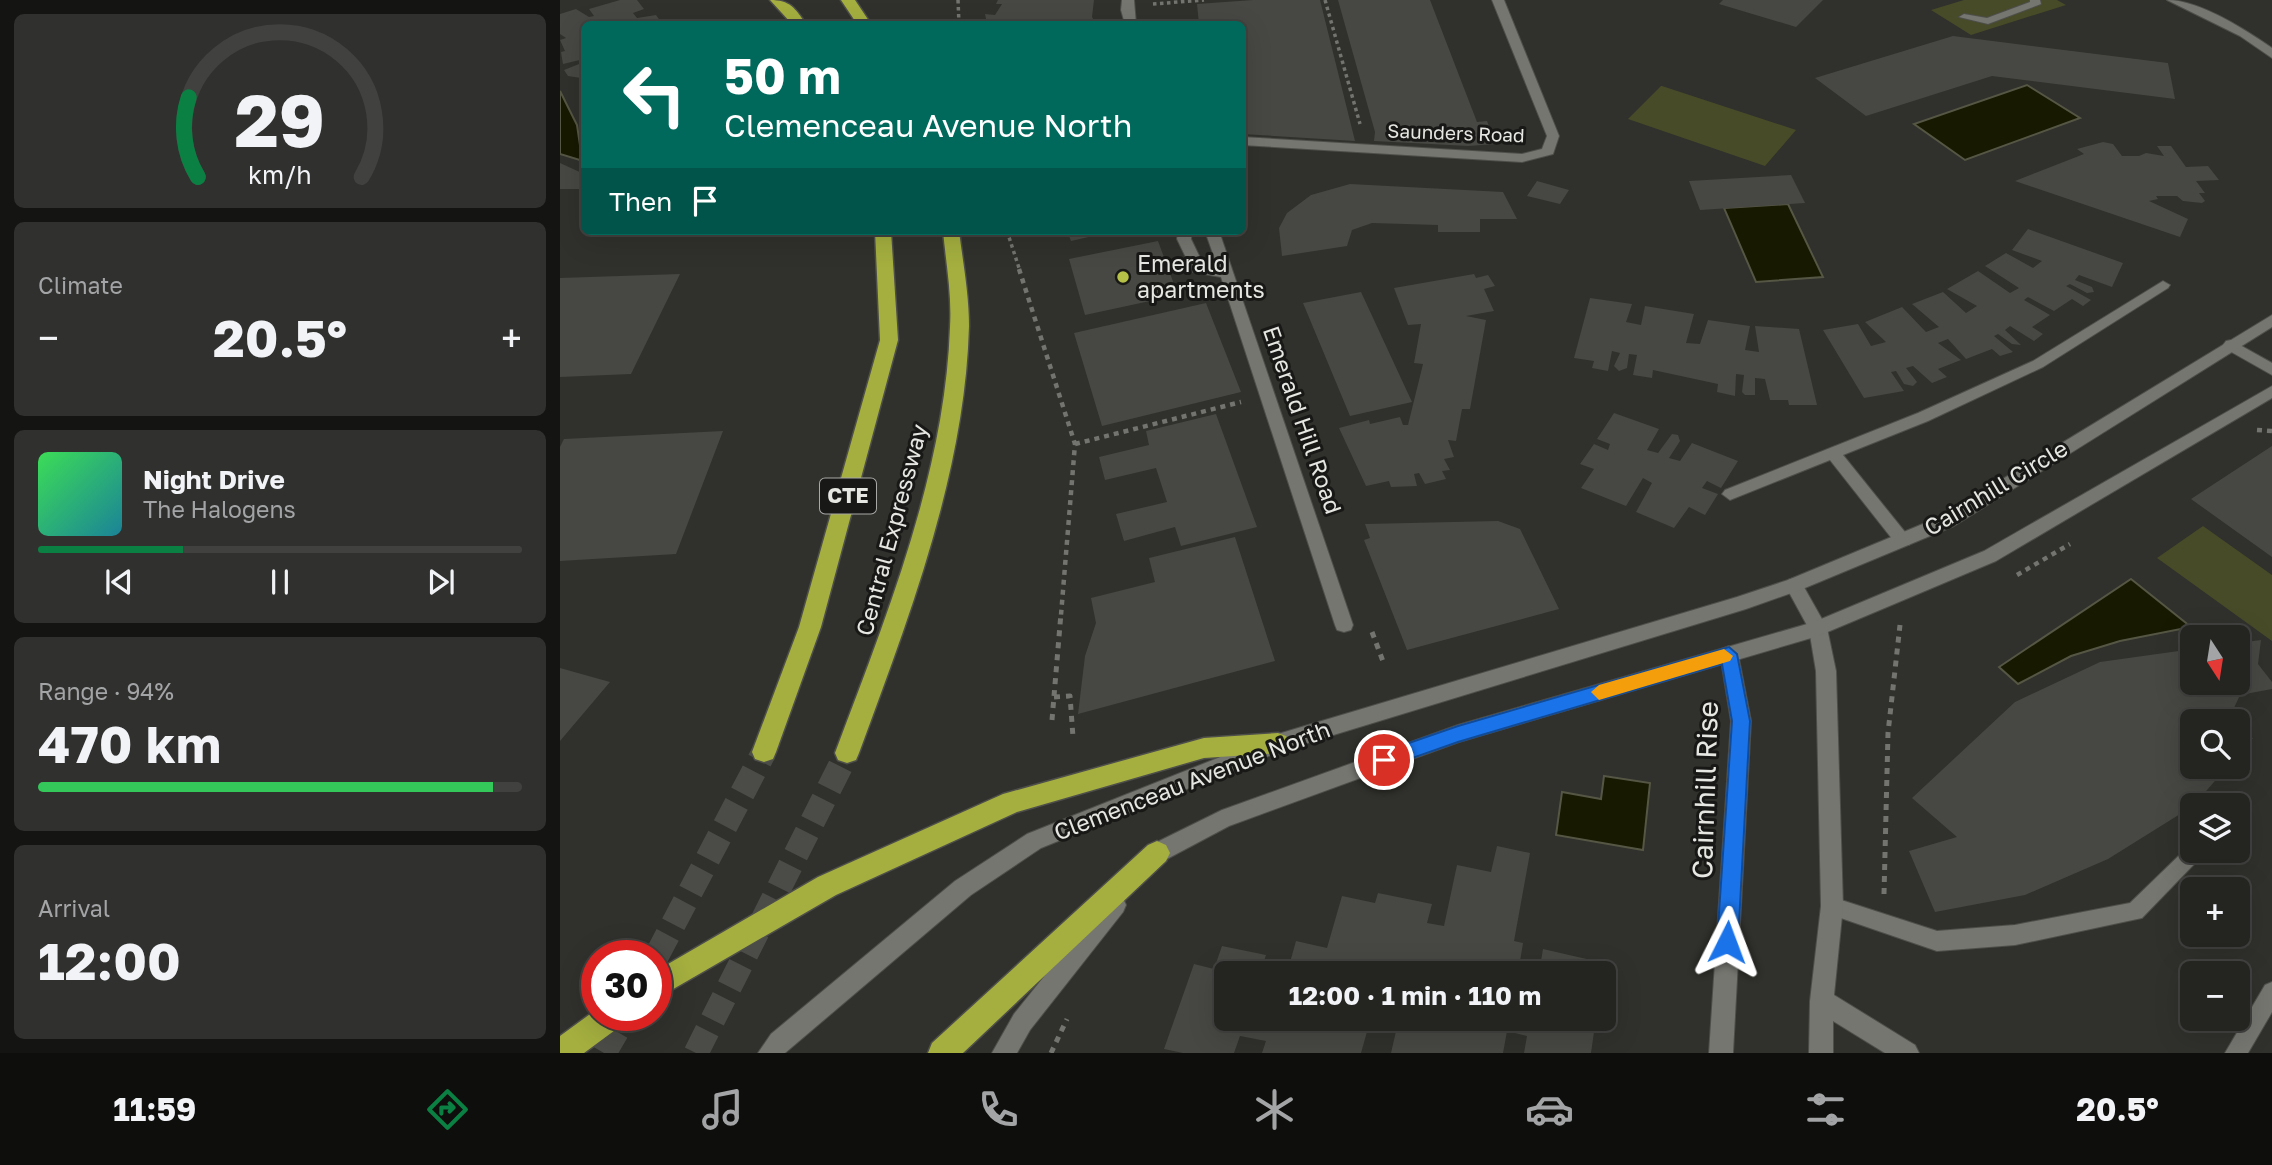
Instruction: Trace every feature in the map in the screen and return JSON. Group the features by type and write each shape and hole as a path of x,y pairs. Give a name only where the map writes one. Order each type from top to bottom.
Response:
{"highway":[{"path":"777,0 790,10 797,21"},
{"path":"848,0 862,21"},
{"name":"CTE","path":"764,752 810,627 889,340 883,235"},
{"name":"Central Expressway","path":"847,753 894,625 942,455 959,335 951,235"},
{"path":"672,977 827,886 1012,802 1204,748 1278,743"},
{"path":"942,1053 1157,853"},
{"path":"560,1053 590,1031"}],"main road":[{"name":"Saunders Road","path":"1246,141 1522,158 1548,151 1553,136 1498,0"},
{"path":"2173,0 2244,34 2272,54"},
{"path":"1128,3 1131,21"},
{"path":"1184,235 1198,269 1212,273 1225,272"},
{"name":"Emerald Hill Road","path":"1213,235 1344,625"},
{"name":"Cairnhill Circle","path":"1794,585 1948,521 2272,320"},
{"path":"2231,345 2272,370"},
{"path":"1818,628 1990,556 2272,391"},
{"path":"1794,585 1818,628 1827,684 1832,906 1822,1001 1821,1053"},
{"name":"Clemenceau Avenue North","path":"770,1053 779,1042 963,888 1034,841 1278,743 1794,585"},
{"name":"Clemenceau Avenue North","path":"1004,1053 1022,1022 1157,853 1222,818 1458,734 1818,628"},
{"name":"Cairnhill Rise","path":"1721,1053 1741,721 1729,654"},
{"path":"1822,1001 1907,1053"}],"lane":[{"path":"1951,21 2016,0"},
{"path":"1964,17 1987,21 2036,4 2035,0"},
{"path":"1730,494 1923,417 2038,364 2164,285"},
{"path":"1833,453 1903,541"},
{"path":"1832,906 1937,941 2015,935 2136,911 2182,863"},
{"path":"2236,1053 2272,992"}],"path":[{"path":"958,0 959,21"},
{"path":"1128,3 1204,0"},
{"path":"1325,0 1367,149"},
{"path":"1008,235 1075,444 1052,720"},
{"path":"1075,444 1269,395"},
{"path":"1884,923 1888,733 1898,626"},
{"path":"1371,628 1384,664"},
{"path":"1054,697 1070,696 1073,737"},
{"path":"1051,1053 1070,1012"}],"green space":[{"path":"1964,0 2057,0 2066,5 1971,35 1931,10"},
{"path":"1661,86 1796,130 1765,166 1628,119"},
{"path":"2203,526 2272,575 2272,641 2250,625 2157,558"}],"shaded area":[{"path":"2027,85 2080,118 1965,160 1914,124"},
{"path":"560,91 577,125 581,160 560,154"},
{"path":"1788,204 1823,277 1756,282 1724,208"},
{"path":"2131,579 2188,625 2180,625 2180,629 2120,641 2071,656 2018,684 1999,667"},
{"path":"1604,776 1650,783 1643,850 1556,835 1562,792 1601,799"}],"building":[{"path":"620,0 637,0 644,9 633,13 637,18 656,15 660,21 581,21 581,60 563,64 561,52 565,51 560,40 566,38 560,34 560,14 576,9 589,17 594,16 589,9"},
{"path":"998,0 1094,0 1092,17 1094,21 986,21 985,14 995,15 1002,4 996,4"},
{"path":"1253,0 1320,0 1355,141 1246,134 1246,21 1199,21 1197,4"},
{"path":"1338,0 1430,0 1477,122 1487,121 1496,144 1468,146 1374,141 1375,132"},
{"path":"1723,0 1823,0 1796,27 1719,4"},
{"path":"1953,36 2168,63 2175,99 1992,76 1866,116 1815,78"},
{"path":"581,63 581,78 568,76 564,70"},
{"path":"2103,142 2113,144 2122,156 2139,156 2146,153 2164,156 2157,146 2171,146 2186,167 2208,166 2219,180 2196,181 2205,193 2199,193 2205,201 2202,203 2183,201 2177,196 2156,196 2158,199 2149,201 2188,219 2180,237 2015,181 2084,154 2077,149"},
{"path":"560,163 581,173 581,189 560,189"},
{"path":"1791,175 1805,203 1700,210 1689,181"},
{"path":"1537,181 1569,190 1560,204 1527,196"},
{"path":"1350,184 1503,192 1517,219 1480,219 1480,232 1438,232 1438,225 1372,223 1352,230 1347,246 1282,256 1279,228 1287,213 1311,195"},
{"path":"2028,229 2123,263 2112,287 2079,275 2075,280 2092,287 2094,292 2087,293 2070,284 2066,286 2091,300 2083,306 2072,299 2054,311 2028,297 2024,300 2050,315 2032,327 2043,334 2034,341 2010,326 2005,330 2021,345 2012,344 1998,334 1994,336 2013,352 2000,356 1992,349 1966,359 1948,339 1938,343 1961,360 1938,369 1947,377 1932,383 1913,366 1906,368 1917,382 1913,386 1904,384 1896,371 1891,372 1904,391 1864,398 1823,330 1858,324 1871,346 1886,342 1865,322 1902,307 1926,332 1939,327 1912,304 1943,292 1966,313 1977,306 1947,289 1978,271 2010,293 2019,288 1985,266 2006,253 2033,268 2042,261 2012,250"},
{"path":"1069,235 1098,235 1071,241"},
{"name":"Emerald apartments","path":"1158,241 1178,295 1085,315 1069,259"},
{"path":"680,274 631,374 560,377 560,278"},
{"path":"1474,274 1476,278 1488,275 1495,286 1484,289 1494,311 1466,316 1486,320 1470,409 1462,409 1456,441 1448,440 1454,457 1444,459 1450,470 1442,471 1446,479 1425,484 1419,473 1414,474 1417,486 1391,487 1389,481 1366,486 1339,428 1369,420 1370,424 1400,417 1403,425 1408,425 1423,364 1414,363 1421,324 1408,325 1394,288"},
{"path":"1361,292 1412,402 1350,416 1303,303"},
{"path":"1590,298 1632,304 1626,322 1641,325 1645,306 1694,314 1686,343 1700,344 1708,320 1750,326 1745,350 1759,352 1755,326 1799,329 1817,405 1789,405 1788,400 1770,400 1765,379 1755,378 1755,395 1745,395 1742,392 1744,375 1736,374 1735,396 1717,392 1718,384 1653,370 1652,378 1633,375 1637,355 1629,354 1627,368 1619,371 1614,366 1620,353 1612,351 1608,371 1592,368 1594,361 1574,358"},
{"path":"1206,303 1241,392 1102,426 1074,333"},
{"path":"1614,413 1659,429 1647,450 1658,453 1672,434 1678,435 1680,441 1669,458 1680,461 1692,443 1738,461 1721,488 1707,481 1702,488 1718,494 1705,515 1689,507 1674,528 1636,512 1652,483 1643,478 1626,506 1581,488 1594,469 1580,464 1594,444 1608,450 1610,444 1597,439"},
{"path":"1216,414 1257,527 1181,546 1175,527 1124,541 1116,514 1167,502 1156,468 1105,480 1099,457 1149,445 1146,431"},
{"path":"723,431 676,554 560,561 560,447 564,439"},
{"path":"2272,446 2272,557 2191,499"},
{"path":"1498,521 1520,529 1559,609 1407,650 1364,540 1370,538 1365,524"},
{"path":"1235,537 1275,661 1078,714 1085,656 1096,623 1091,598 1155,582 1149,558"},
{"path":"2261,640 2258,664 2272,682 2272,689 2250,693 2250,641"},
{"path":"2180,651 2180,695 2240,695 2234,709 2180,709 2180,779 2217,779 2204,793 2180,793 2180,814 2108,859 2025,895 1935,912 1909,851 1957,837 1912,798 2015,702 2100,662"},
{"path":"560,668 610,682 560,741"},
{"path":"1497,846 1530,853 1514,941 1523,943 1520,961 1290,961 1296,941 1327,948 1342,896 1375,903 1378,893 1432,904 1427,923 1444,926 1457,865 1491,872"},
{"path":"1222,946 1266,955 1264,961 1217,961"},
{"path":"1543,949 1595,961 1541,961"},
{"path":"1194,964 1214,969 1214,1031 1367,1031 1361,1053 1262,1053 1266,1041 1240,1036 1234,1053 1183,1053 1164,1049"},
{"path":"1396,1031 1507,1031 1503,1053 1391,1053"},
{"path":"1507,1031 1594,1031 1591,1053 1524,1053 1527,1036"}],"tunnel":[{"path":"665,940 764,752"},
{"path":"696,1053 847,753"},
{"path":"604,1053 617,1031"}],"slow traffic":[{"path":"1599,692 1724,656"}],"place":[{"name":"Emerald apartments","path":"1123,277"}],"route":[{"path":"1384,760 1458,734 1729,654 1741,721 1727,942"}]}
